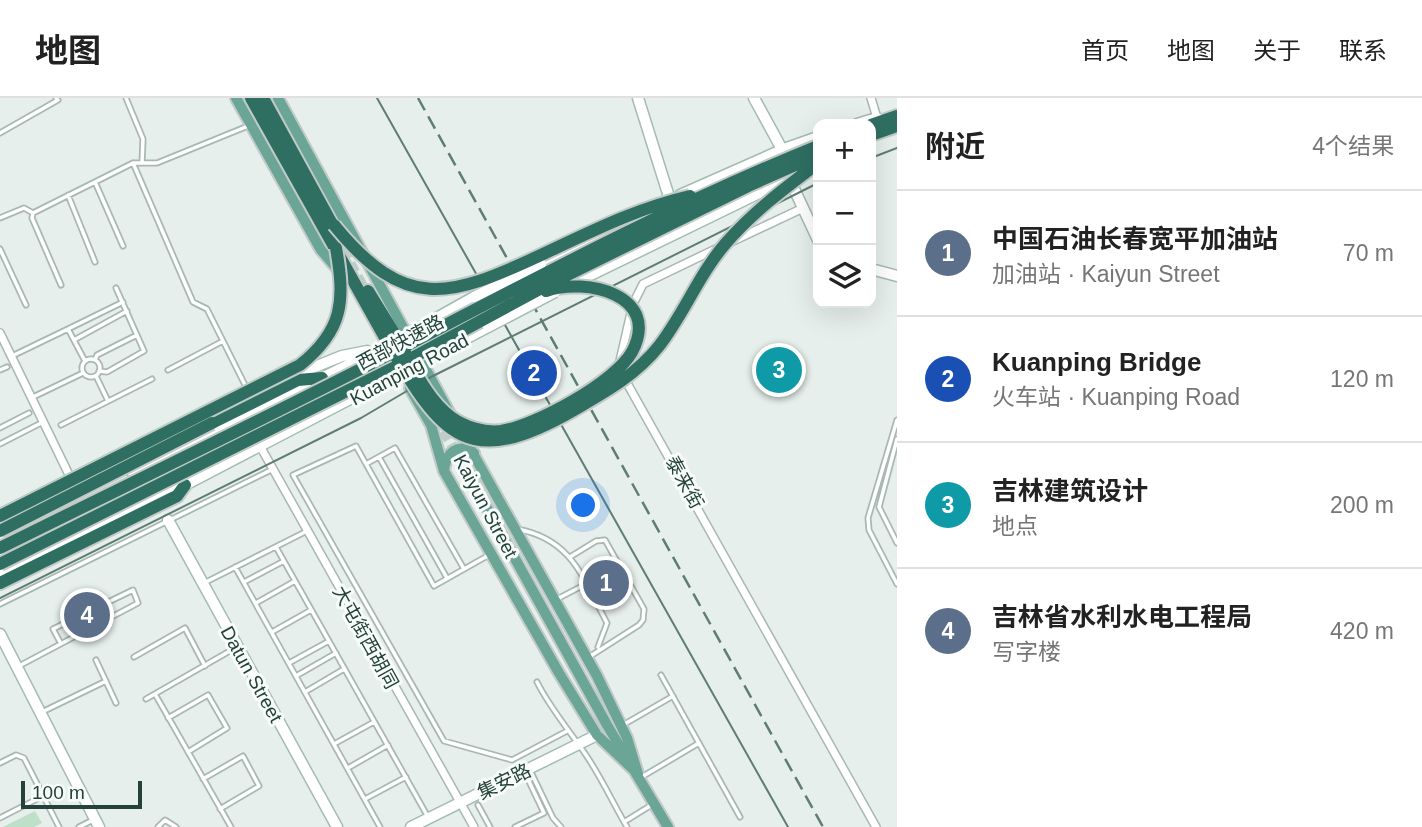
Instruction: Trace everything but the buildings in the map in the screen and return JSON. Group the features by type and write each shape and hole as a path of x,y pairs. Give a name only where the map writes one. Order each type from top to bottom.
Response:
{"highway":[{"path":"251,98 426,388 443,411 463,424 500,431 534,420 611,376 623,365 635,344 634,314 626,302 612,291 576,285 519,299"},
{"path":"260,98 429,411 446,425 469,437 491,441 510,439 547,426 621,382 638,368 671,330 724,246 763,204 813,168"},
{"path":"876,120 897,114"},
{"path":"876,134 897,129"},
{"name":"西部快速路","path":"0,548 715,190 813,148"},
{"name":"西部快速路","path":"0,564 399,365 519,299 748,186 813,157"},
{"path":"335,236 377,270 413,286 449,289 467,287 639,209 715,190"},
{"path":"0,516 280,377 305,361 323,343 337,321 341,296 335,236"},
{"path":"0,534 298,380 322,378"},
{"path":"0,583 177,496 185,485"}],"main road":[{"name":"Kaiyun Street","path":"236,98 321,250 347,280 431,425 444,471 597,735 639,776"},
{"name":"Kaiyun Street","path":"278,98 421,364 474,453 587,658 621,726 639,776"},
{"path":"638,98 670,200"},
{"path":"754,98 784,149 790,178 801,209 813,231"},
{"path":"876,139 897,129"},
{"name":"Kuanping Road","path":"0,534 385,347 474,297 670,200 813,139"},
{"name":"Kuanping Road","path":"0,572 169,487 185,485 555,292 813,166"},
{"path":"876,270 897,276"},
{"path":"79,496 110,467 304,369 385,347"},
{"path":"444,471 447,457 456,449 463,448 474,453"},
{"name":"Kaiyun Street","path":"466,470 607,725 668,827"},
{"name":"Datun Street","path":"168,520 337,827"},
{"path":"0,635 97,823"},
{"name":"集安路","path":"411,827 427,822 460,802 597,735"}],"street":[{"path":"871,98 874,119"},
{"name":"泰来街","path":"801,209 643,284 633,304 619,366 876,827"},
{"path":"0,333 79,496"},
{"name":"大屯街西胡同","path":"260,446 474,827"}],"lane":[{"path":"0,133 58,100 56,98"},
{"path":"126,98 125,104 143,139 142,163"},
{"path":"33,213 133,163 157,163 251,125"},
{"path":"133,163 193,302 204,305 251,396"},
{"path":"95,181 123,246"},
{"path":"68,195 96,262"},
{"path":"0,218 24,208 33,213"},
{"path":"33,213 32,218 61,285"},
{"path":"0,248 26,305"},
{"path":"99,371 107,372 144,351 116,288"},
{"path":"11,356 123,302"},
{"path":"74,340 127,311"},
{"path":"68,329 85,361 83,373"},
{"path":"94,360 97,355 137,335"},
{"path":"168,370 223,341"},
{"path":"85,361 94,360"},
{"path":"94,360 99,371"},
{"path":"0,370 6,367"},
{"path":"83,373 90,377 96,376 99,371"},
{"path":"31,398 83,373"},
{"path":"96,376 108,401"},
{"path":"61,425 152,379"},
{"path":"0,428 29,413"},
{"path":"897,419 868,518 869,530 897,584"},
{"path":"0,444 43,422"},
{"path":"897,439 880,507 897,543"},
{"path":"491,554 434,586 356,446 293,475 444,741 512,760 566,731"},
{"path":"366,464 395,448 464,569"},
{"path":"379,457 447,578"},
{"path":"0,604 273,469"},
{"path":"516,528 544,536 570,557 607,623 597,649"},
{"path":"201,584 307,531"},
{"path":"570,557 596,541 605,540 644,609 643,620 639,625 597,649 587,658"},
{"path":"276,547 388,746 427,822"},
{"path":"244,582 284,561"},
{"path":"236,567 380,827"},
{"path":"256,603 295,582"},
{"path":"555,600 586,584"},
{"path":"17,668 57,647 60,642 138,603 133,590 53,629 60,642"},
{"path":"272,632 312,610"},
{"path":"134,657 185,628 205,666"},
{"path":"289,663 328,640"},
{"path":"146,699 237,647"},
{"path":"296,676 336,653"},
{"path":"96,660 116,703"},
{"path":"305,692 344,669"},
{"path":"661,675 740,817"},
{"path":"40,713 106,681"},
{"path":"537,682 626,827"},
{"path":"155,694 230,827"},
{"path":"168,718 208,695 227,728 188,752"},
{"path":"621,726 673,696"},
{"path":"334,744 374,722"},
{"path":"639,776 699,743"},
{"path":"348,768 388,746"},
{"path":"0,763 16,755 24,758 59,827"},
{"path":"203,779 243,756 260,786 220,809"},
{"path":"515,827 544,813 527,769"},
{"path":"527,769 553,818 561,827"},
{"path":"365,799 405,777"},
{"path":"0,818 43,796"},
{"path":"624,822 654,803"},
{"path":"478,805 489,827"},
{"path":"158,827 165,820 176,827"},
{"path":"79,827 97,823"}],"green space":[{"path":"35,811 42,823 34,827 3,827"}],"tunnel":[{"path":"336,237 370,299"},
{"path":"436,418 466,470"}],"tram line":[{"path":"377,98 788,827"},
{"path":"876,156 897,148"},
{"path":"0,598 361,418 429,378 813,186"}],"railway":[{"path":"418,98 823,827"}],"place":[{"name":"吉林建筑设计","path":"779,370"},
{"name":"Kuanping Bridge","path":"534,373"},
{"name":"中国石油长春宽平加油站","path":"606,583"},
{"name":"吉林省水利水电工程局","path":"87,615"}]}
